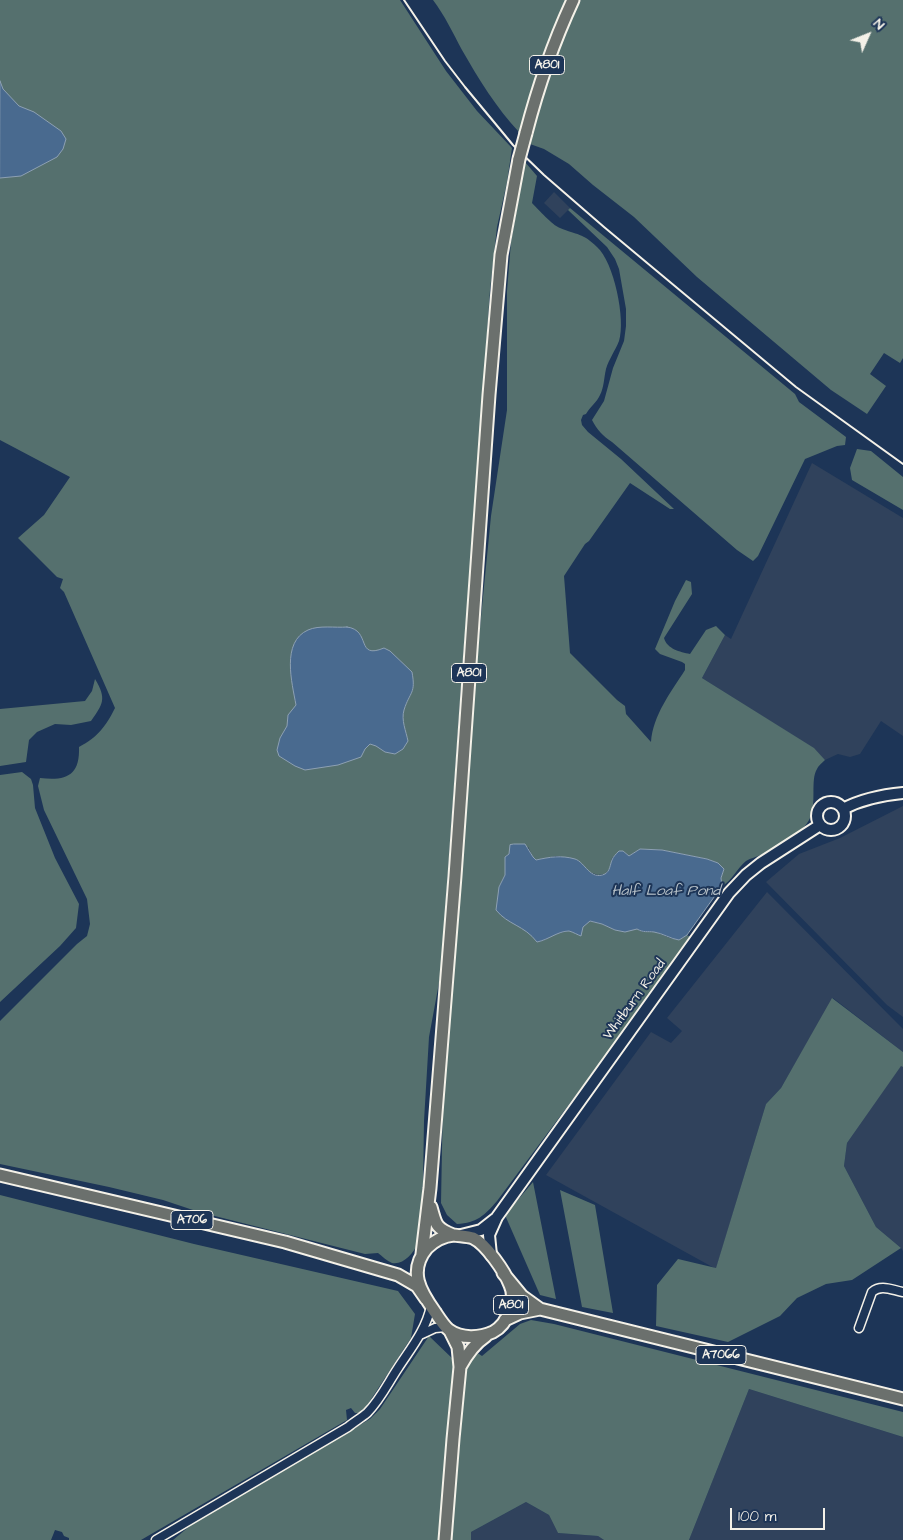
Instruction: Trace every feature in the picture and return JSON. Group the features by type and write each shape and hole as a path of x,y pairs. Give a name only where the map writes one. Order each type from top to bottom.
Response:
{"main road":[{"name":"A801","path":"445,1540 460,1367 458,1347 448,1329 422,1293 417,1275 417,1267 421,1256 430,1188 488,395 501,254 519,159 540,84 560,28 573,0"},
{"path":"843,809 874,797 903,793"},
{"path":"833,803 843,809 844,819 838,828 830,830 820,825 818,812 824,804 833,803"},
{"name":"Whitburn Road","path":"491,1255 489,1235 497,1217 729,893 760,863 820,825"},
{"name":"A706","path":"0,1174 284,1242 398,1275 417,1286 429,1303"},
{"name":"A801","path":"430,1188 434,1220 442,1231 472,1238 484,1246 511,1286 512,1300 506,1320 493,1332 475,1344 460,1367"},
{"name":"Whitburn Road","path":"455,1235 481,1230 497,1217"},
{"path":"421,1256 438,1239 455,1235"},
{"name":"A706","path":"383,1272 400,1271 421,1256"},
{"name":"A7066","path":"503,1273 522,1296 540,1309 903,1400"},
{"name":"A7066","path":"506,1320 520,1313 540,1309"},
{"name":"A801","path":"448,1329 473,1337 493,1332"}],"street":[{"path":"859,1328 872,1292 875,1289 885,1288 903,1292"},
{"path":"156,1540 348,1427 366,1414 377,1402 420,1335 428,1319 429,1303"},
{"path":"420,1335 435,1328 448,1329"}],"shaded area":[{"path":"554,192 570,208 560,218 544,203"},
{"path":"812,463 903,518 903,736 881,721 860,754 850,757 838,754 825,760 813,748 702,678 725,635 731,639"},
{"path":"903,806 903,1017 887,1005 766,882 799,854 840,838"},
{"path":"767,892 903,1029 903,1052 833,998 781,1088 766,1104 716,1269 546,1175 651,1032 671,1043 682,1031 667,1018"},
{"path":"901,1065 903,1067 903,1251 876,1227 844,1166 847,1143"},
{"path":"749,1389 903,1437 903,1540 689,1540"},
{"path":"526,1502 549,1515 558,1533 598,1536 604,1540 471,1540 471,1532"}],"green space":[{"path":"0,0 400,0 446,71 477,111 512,148 497,227 490,290 441,972 429,1037 424,1121 423,1183 418,1244 411,1254 400,1262 392,1263 378,1253 365,1254 199,1212 163,1200 0,1164 0,1021 87,936 90,924 87,899 44,810 38,786 40,778 57,778 70,774 77,764 79,747 101,730 115,708 64,592 60,588 63,579 57,577 18,538 44,515 70,477 0,440"},
{"path":"433,0 567,0 544,55 519,132 481,82"},
{"path":"579,0 903,0 903,358 900,363 884,353 870,374 886,386 867,414 831,390 697,277 634,217 569,164 544,149 530,144 528,139 544,86"},
{"path":"525,162 537,176 532,203 557,226 584,237 597,247 609,265 617,292 621,320 619,341 607,365 601,392 597,400 586,414 583,415 582,425 674,509 670,509 630,483 585,544 564,576 570,653 625,706 626,714 651,742 652,732 659,713 685,670 685,664 660,654 655,649 686,580 691,582 692,594 664,638 668,645 690,654 706,630 716,626 725,635 702,678 814,748 825,760 818,767 815,774 812,812 802,830 781,844 746,861 729,881 722,886 721,878 724,869 718,863 662,850 640,849 629,856 623,851 612,858 610,868 605,874 598,875 589,872 577,860 557,856 536,860 528,847 505,857 505,875 499,887 517,925 531,933 537,942 578,928 589,921 615,930 637,929 643,932 656,932 679,940 687,935 693,938 497,1201 475,1220 457,1224 447,1215 441,1203 443,1094 473,698 491,516 507,410 507,291 511,242"},
{"path":"570,208 795,394 799,402 846,437 845,445 837,446 805,459 758,556 753,561 737,550 603,435 592,420 604,401 613,368 624,341 626,309 619,269 615,259 607,247 568,210"},
{"path":"857,449 871,451 903,477 903,510 852,480 850,468"},
{"path":"95,679 101,692 102,701 101,706 91,721 71,725 55,724 37,732 29,740 26,762 0,766 0,709 85,701 92,691"},
{"path":"22,772 31,779 35,808 55,858 79,904 76,928 60,946 0,1002 0,775"},
{"path":"832,998 903,1052 903,1067 901,1066 847,1143 844,1166 876,1227 901,1248 852,1280 826,1284 797,1298 780,1316 728,1342 656,1326 657,1285 678,1259 716,1268 766,1104 781,1088"},
{"path":"533,1182 556,1299 540,1295 505,1215"},
{"path":"560,1190 595,1205 613,1313 582,1307"},
{"path":"0,1195 194,1244 398,1291 415,1314 411,1338 364,1410 360,1413 355,1413 351,1408 346,1410 347,1420 141,1540 69,1540 62,1532 55,1530 51,1540 0,1540"},
{"path":"531,1320 554,1324 903,1412 903,1437 749,1389 689,1540 604,1540 598,1536 558,1533 549,1515 526,1502 471,1532 471,1540 451,1540 468,1365 476,1352 482,1356 520,1324"},
{"path":"429,1336 454,1360 438,1540 173,1540 191,1525 370,1419 380,1409"}],"water":[{"path":"0,81 3,89 19,106 34,112 61,131 66,139 63,149 57,157 21,176 0,178"},
{"path":"347,627 355,629 359,633 366,647 370,650 375,651 384,648 390,651 412,672 413,689 403,714 408,741 403,749 395,754 385,752 370,744 361,757 338,765 305,770 279,756 277,750 280,738 287,726 288,715 296,705 291,675 291,653 294,644 300,636 312,628"},
{"name":"Half Loaf Pond","path":"525,844 536,860 556,857 575,859 595,875 605,874 608,871 612,859 619,851 623,851 629,856 640,849 662,850 707,859 718,863 724,869 721,878 722,886 687,935 679,940 637,929 625,932 615,930 590,921 583,927 581,936 565,931 537,942 527,932 506,919 496,910 499,887 505,875 505,857 509,854 510,845"}],"railway":[{"path":"404,0 465,87 513,145 544,175 796,387 903,464"}]}
